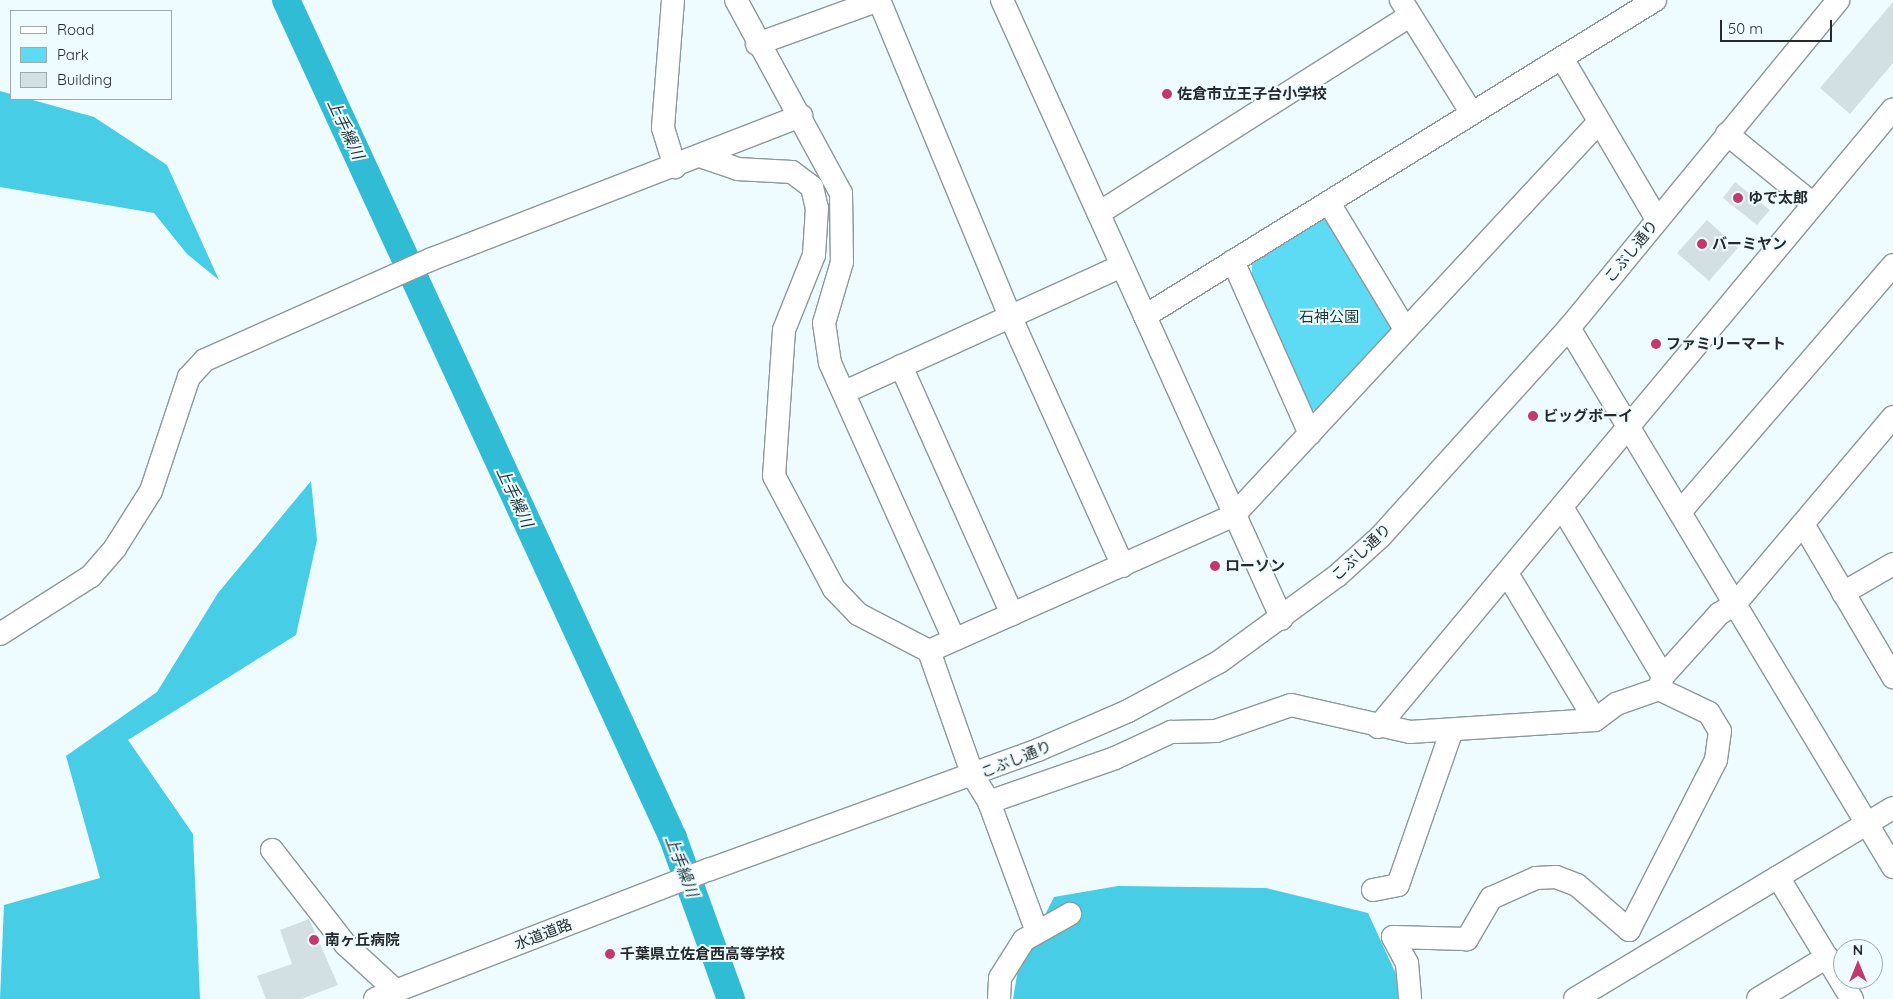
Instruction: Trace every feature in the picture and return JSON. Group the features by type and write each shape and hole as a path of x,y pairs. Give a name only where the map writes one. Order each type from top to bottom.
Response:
{"street":[{"path":"673,0 663,128 675,167"},
{"path":"736,0 757,44 801,116 841,193 842,262 824,323 830,363 845,392 954,639"},
{"path":"757,44 879,0 1012,318 1123,566"},
{"path":"1002,0 1282,619"},
{"path":"1145,316 1329,203 1471,112 1655,0"},
{"name":"こぶし通り","path":"711,869 973,776 1128,711 1219,662 1282,619 1381,536 1569,328 1838,0"},
{"path":"1099,213 1406,8 1471,112"},
{"path":"1562,58 1657,219"},
{"path":"1378,727 1563,509 1893,109"},
{"path":"0,634 91,576 115,548 151,491 189,377 205,360 432,259 703,157 801,116"},
{"path":"929,651 1234,515 1599,122"},
{"path":"1727,134 1813,204"},
{"path":"703,157 737,169 792,172 812,187 817,208 814,256 784,330 774,476 834,589 858,614 929,651 973,776 989,802 1036,929"},
{"path":"1329,203 1405,329"},
{"path":"1233,261 1310,434"},
{"path":"1680,512 1893,265"},
{"path":"845,392 1012,318 1122,266"},
{"path":"1569,328 1893,867"},
{"path":"901,366 1012,614"},
{"path":"989,802 1115,758 1171,732 1216,731 1292,705 1378,727 1451,733 1595,720 1616,704 1661,682 1719,614 1735,604 1893,417"},
{"path":"1410,999 1407,963 1393,937 1467,939 1490,898 1536,878 1556,878 1577,886 1629,930 1696,806 1716,760 1720,731 1709,713 1661,682 1563,509"},
{"path":"1803,524 1893,677"},
{"path":"1843,593 1893,564"},
{"path":"1508,575 1595,720"},
{"path":"1373,890 1398,885 1451,733"},
{"path":"1575,999 1893,808"},
{"path":"272,850 346,945 396,991"},
{"name":"水道道路","path":"375,999 711,869"},
{"path":"1778,877 1852,999"},
{"path":"999,999 1000,978 1006,964 1036,929 1070,914"},
{"path":"1758,999 1827,957"}],"green space":[{"name":"石神公園","path":"1321,214 1331,216 1396,326 1319,409 1312,410 1252,278 1252,264 1257,256"}],"shaded area":[{"path":"0,91 10,94 10,100 33,100 94,117 167,165 219,280 187,254 154,213 0,187"},
{"path":"311,481 317,540 296,635 128,740 193,834 200,999 0,999 4,905 100,878 66,756 157,692 218,593"},
{"path":"1118,886 1266,888 1368,913 1396,974 1398,999 1013,999 1018,969 1054,897"}],"building":[{"path":"1893,2 1893,63 1850,114 1820,88"},
{"path":"1735,182 1770,210 1757,225 1723,198"},
{"path":"1707,220 1738,248 1709,281 1677,253"},
{"path":"309,919 338,985 301,999 266,999 257,976 292,964 280,930"}],"waterway":[{"name":"上手繰川","path":"286,0 673,838 731,999"}],"place":[{"name":"佐倉市立王子台小学校","path":"1167,94"},
{"name":"ゆで太郎","path":"1738,198"},
{"name":"バーミヤン","path":"1702,244"},
{"name":"ファミリーマート","path":"1656,344"},
{"name":"ビッグボーイ","path":"1533,416"},
{"name":"ローソン","path":"1215,566"},
{"name":"南ヶ丘病院","path":"314,940"},
{"name":"千葉県立佐倉西高等学校","path":"610,954"}]}
